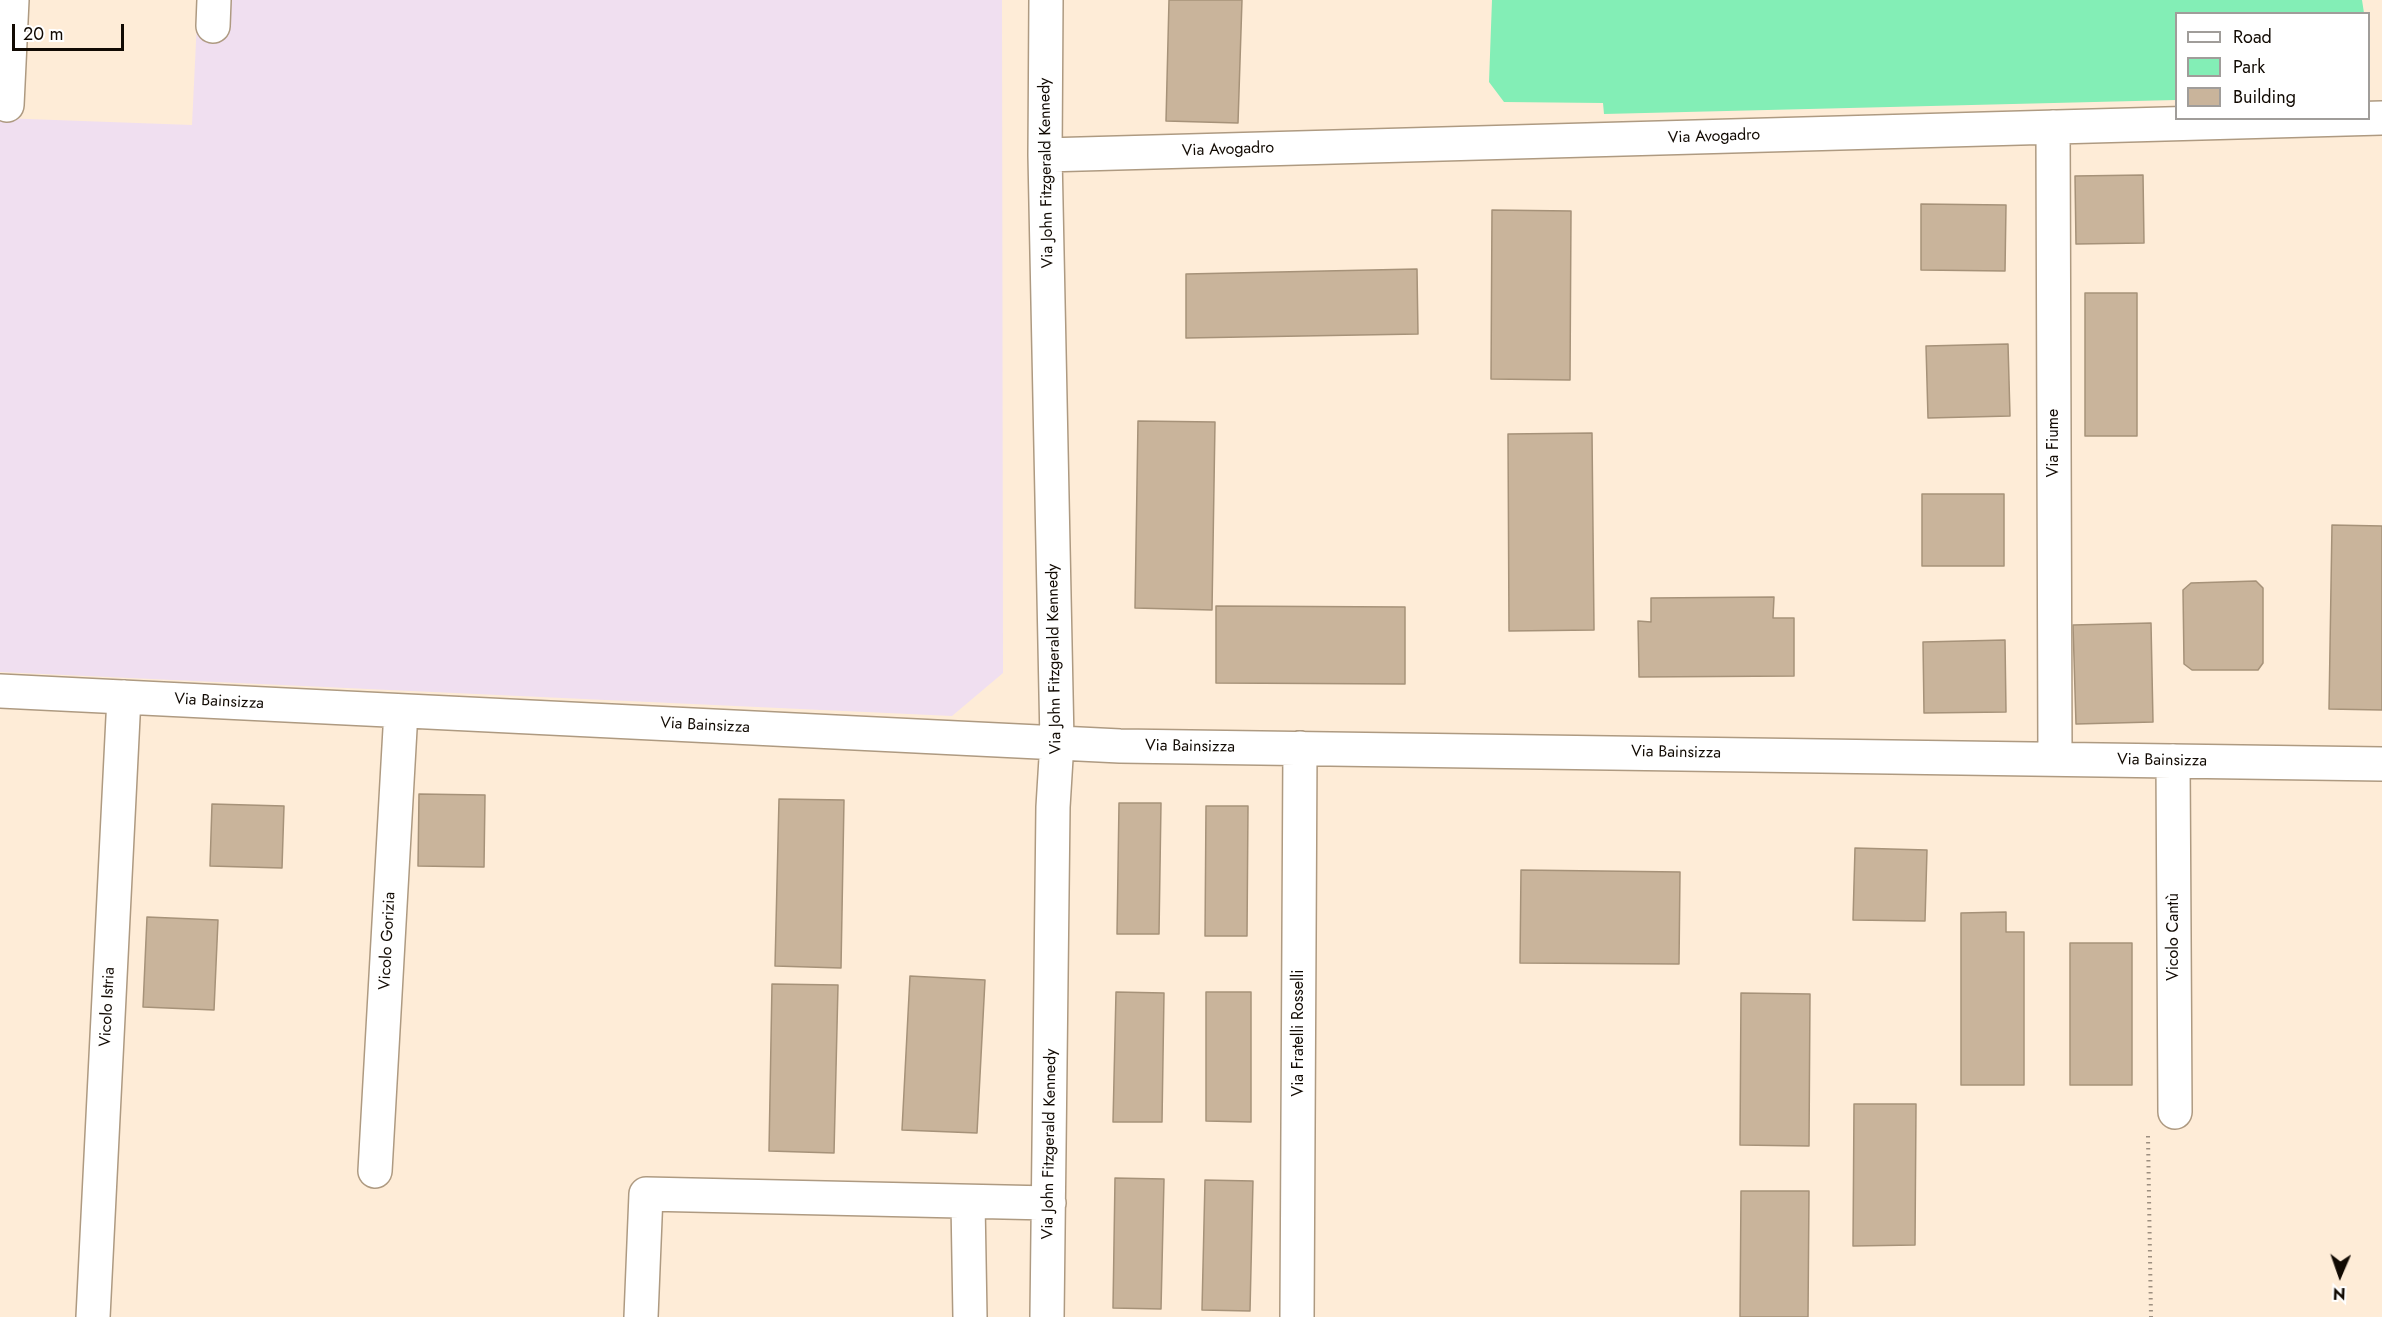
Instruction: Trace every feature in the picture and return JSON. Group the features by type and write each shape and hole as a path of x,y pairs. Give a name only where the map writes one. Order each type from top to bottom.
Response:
{"street":[{"path":"7,105 12,0"},
{"name":"Via John Fitzgerald Kennedy","path":"1046,0 1045,155 1057,742 1053,807 1047,1317"},
{"name":"Via Avogadro","path":"1045,155 2316,120"},
{"name":"Via Fiume","path":"2053,128 2055,758"},
{"name":"Via Bainsizza","path":"0,691 1120,746 2382,764"},
{"name":"Vicolo Istria","path":"93,1317 124,697"},
{"name":"Vicolo Gorizia","path":"375,1171 401,711"},
{"name":"Via Fratelli Rosselli","path":"1297,1317 1300,748"},
{"name":"Vicolo Cantù","path":"2173,761 2175,1109"},
{"path":"641,1317 646,1194 1049,1203"},
{"path":"968,1202 969,1317"}],"path":[{"path":"2151,1317 2148,1118 2166,1118 2166,1106 2175,1109"}],"shaded area":[{"path":"198,0 1002,0 1003,673 952,716 0,672 0,118 192,125"}],"green space":[{"path":"1492,0 2362,0 2364,12 2175,12 2175,100 1604,114 1603,103 1504,102 1489,82"}],"building":[{"path":"1169,0 1242,0 1238,123 1166,121"},
{"path":"2143,175 2144,243 2076,244 2075,176"},
{"path":"1921,204 2006,205 2005,271 1921,270"},
{"path":"1492,210 1571,211 1570,380 1491,379"},
{"path":"1417,269 1418,334 1186,338 1186,274"},
{"path":"2085,293 2137,293 2137,436 2085,436"},
{"path":"2008,344 2010,416 1928,418 1926,346"},
{"path":"1138,421 1215,422 1212,610 1135,608"},
{"path":"1592,433 1594,630 1509,631 1508,434"},
{"path":"1922,494 2004,494 2004,566 1922,566"},
{"path":"2332,525 2382,526 2382,710 2329,709"},
{"path":"2256,581 2263,588 2263,663 2258,670 2192,670 2184,664 2183,590 2191,583"},
{"path":"1774,597 1773,618 1794,618 1794,676 1639,677 1638,621 1651,622 1651,598"},
{"path":"1216,606 1405,607 1405,684 1216,683"},
{"path":"2151,623 2153,722 2076,724 2073,625"},
{"path":"2005,640 2006,712 1924,713 1923,642"},
{"path":"419,794 485,795 484,867 418,866"},
{"path":"779,799 844,800 841,968 775,966"},
{"path":"1119,803 1161,803 1159,934 1117,934"},
{"path":"212,804 284,806 282,868 210,866"},
{"path":"1206,806 1248,806 1247,936 1205,936"},
{"path":"1855,848 1927,850 1925,921 1853,920"},
{"path":"1521,870 1680,872 1679,964 1520,963"},
{"path":"2006,912 2006,932 2024,932 2024,1085 1961,1085 1961,913"},
{"path":"147,917 218,920 214,1010 143,1007"},
{"path":"2070,943 2132,943 2132,1085 2070,1085"},
{"path":"910,976 985,980 977,1133 902,1130"},
{"path":"772,984 838,985 834,1153 769,1151"},
{"path":"1116,992 1164,993 1162,1122 1113,1122"},
{"path":"1206,992 1251,992 1251,1122 1206,1121"},
{"path":"1741,993 1810,994 1809,1146 1740,1145"},
{"path":"1854,1104 1916,1104 1915,1245 1853,1246"},
{"path":"1115,1178 1164,1179 1161,1309 1113,1308"},
{"path":"1205,1180 1253,1181 1250,1311 1202,1310"},
{"path":"1741,1191 1809,1191 1808,1317 1740,1317"}]}
